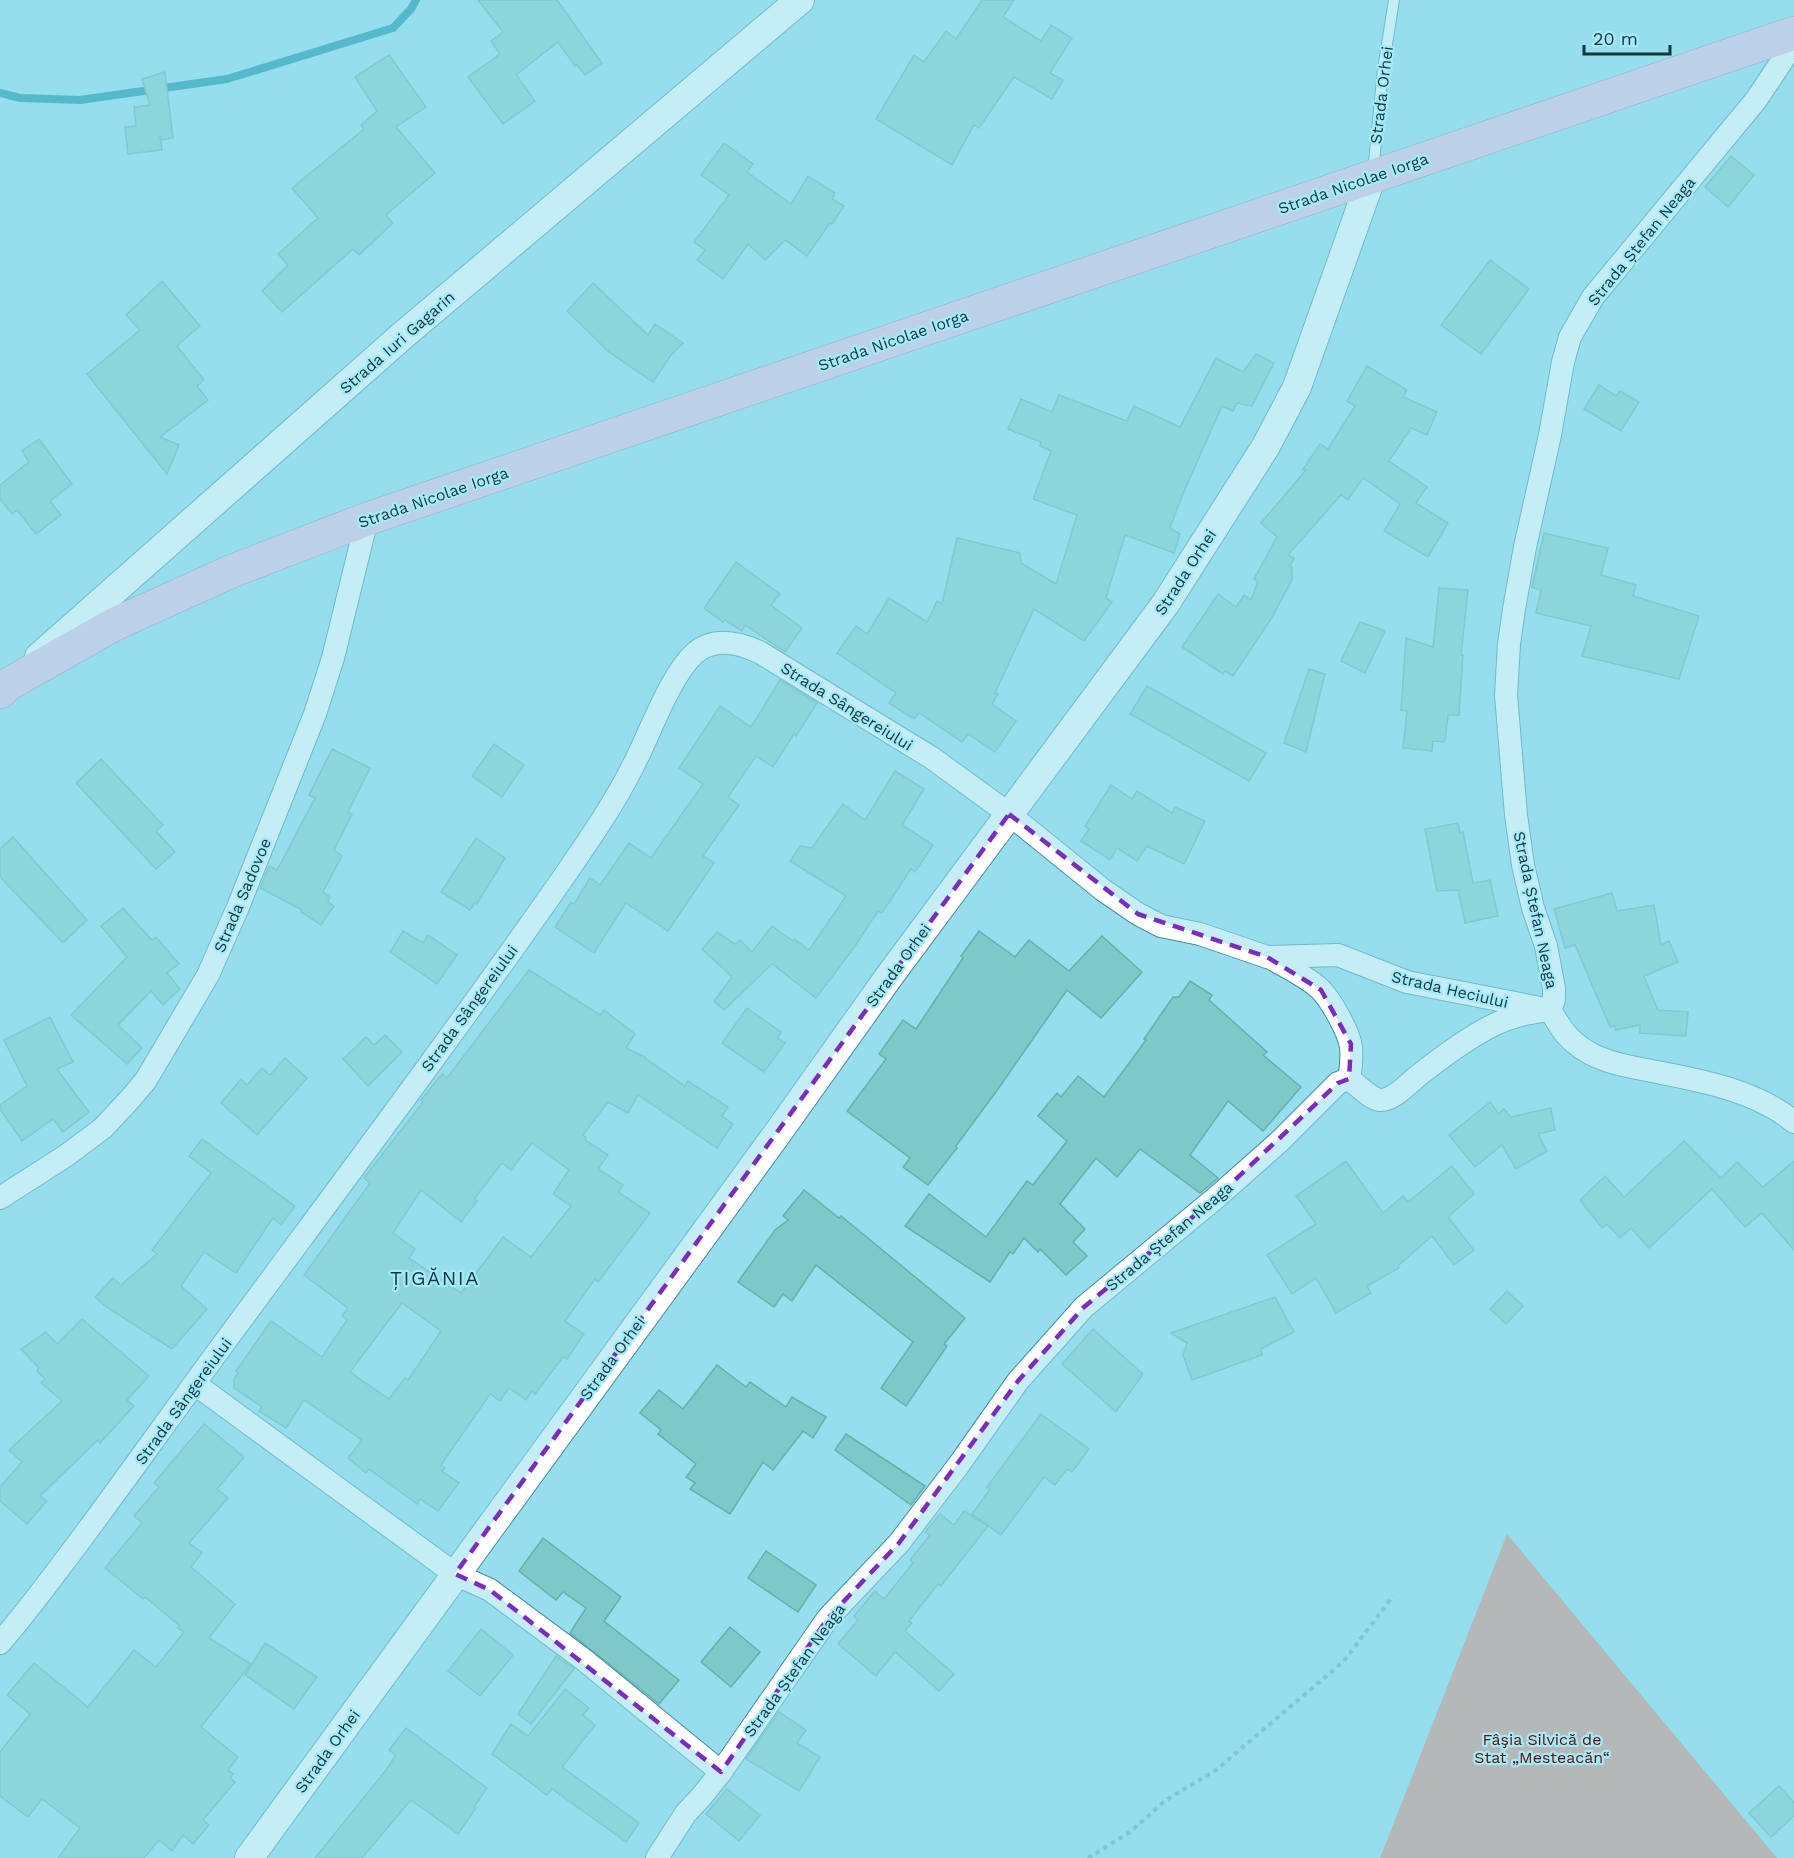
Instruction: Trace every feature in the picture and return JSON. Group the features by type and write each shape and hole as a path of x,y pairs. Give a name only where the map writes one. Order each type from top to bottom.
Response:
{"main road":[{"name":"Strada Nicolae Iorga","path":"4,688 115,624 232,571 367,519 1794,33"}],"street":[{"name":"Strada Iuri Gagarin","path":"4,688 402,336 800,0"},
{"name":"Strada Ștefan Neaga","path":"657,1858 686,1813 721,1772 828,1618 899,1543 958,1466 1018,1381 1084,1307 1245,1173 1338,1083 1349,1079 1369,1095 1380,1100 1390,1097 1440,1059 1491,1026 1524,1014 1550,1010 1554,1000 1554,988 1546,946 1533,908 1523,865 1506,695 1514,609 1563,362 1570,338 1593,297 1756,100 1794,43"},
{"name":"Strada Orhei","path":"249,1858 777,1134 888,978 1166,603 1266,446 1297,387 1372,176"},
{"name":"Strada Sadovoe","path":"0,1198 85,1142 103,1128 131,1098 146,1080 208,975 238,907 315,714 333,658 367,519"},
{"name":"Strada Sângereiului","path":"0,1643 60,1567 346,1180 565,875 605,816 633,768 675,681 694,654 707,646 723,642 741,644 761,652 932,758 1009,814"},
{"name":"Strada Heciului","path":"1009,814 1103,890 1138,914 1161,926 1200,934 1267,957 1338,955 1407,982 1550,1010"},
{"path":"1267,957 1297,973 1321,990 1338,1016 1351,1044 1352,1060 1349,1079"},
{"path":"1550,1010 1573,1042 1589,1053 1613,1063 1727,1089 1767,1103 1794,1122"},
{"path":"195,1384 456,1574 490,1590 582,1659 721,1772"}],"lane":[{"name":"Strada Orhei","path":"1372,176 1383,69 1395,0"}],"path":[{"path":"1088,1858 1130,1832 1166,1800 1216,1770 1344,1660 1394,1596"}],"highlighted area":[{"path":"1009,814 1138,914 1267,957 1321,990 1351,1044 1349,1079 1338,1083 1218,1196 1084,1307 1018,1381 899,1543 828,1618 721,1772 490,1590 455,1574"}],"green space":[{"name":"Fâşia Silvică de Stat „Mesteacăn“","path":"1507,1534 1777,1858 1380,1858"}],"building":[{"path":"478,0 557,0 602,63 585,75 577,65 575,66 558,42 516,75 535,101 503,124 468,77 500,54 491,41 503,32"},
{"path":"982,0 1014,0 1003,17 1041,41 1051,25 1072,38 1050,73 1063,80 1052,99 1014,77 979,128 974,125 952,165 876,119 914,55 924,62 946,31 956,39"},
{"path":"389,55 426,107 396,127 435,173 386,215 393,223 359,255 353,249 282,312 262,291 288,265 278,254 318,218 292,188 364,129 361,125 377,111 355,77"},
{"path":"165,72 173,138 161,140 160,136 162,150 128,154 125,127 136,126 134,107 150,105 142,79"},
{"path":"724,143 753,164 747,172 791,204 808,176 835,193 832,199 844,206 807,256 785,240 765,260 748,244 723,279 697,260 705,250 694,242 729,195 701,175"},
{"path":"1731,156 1754,175 1728,207 1705,187"},
{"path":"1490,260 1529,289 1481,354 1441,325"},
{"path":"162,281 200,326 177,346 204,380 197,386 208,400 160,437 179,445 167,474 87,374 140,330 126,315"},
{"path":"593,283 648,335 655,324 683,343 671,355 653,382 610,353 567,311"},
{"path":"1256,354 1274,363 1252,406 1237,403 1233,411 1222,406 1170,528 1180,534 1174,553 1125,535 1106,598 1112,602 1084,641 1034,609 992,704 1016,721 995,752 968,734 962,742 919,713 914,719 889,703 896,693 837,653 856,626 867,634 889,598 927,622 937,601 942,604 957,538 1020,553 1021,563 1056,584 1077,515 1033,499 1051,451 1040,446 1041,442 1008,429 1021,399 1052,412 1059,395 1127,421 1134,406 1180,427 1216,358 1243,372"},
{"path":"1367,366 1407,390 1403,397 1437,412 1427,435 1411,428 1389,461 1427,487 1416,503 1448,523 1428,557 1384,531 1400,504 1363,478 1348,500 1341,495 1288,555 1294,558 1290,566 1292,567 1292,580 1271,619 1233,676 1225,671 1223,674 1182,647 1218,594 1236,607 1244,595 1251,600 1258,581 1254,579 1277,537 1261,523 1306,470 1303,469 1320,444 1328,449 1355,406 1347,401"},
{"path":"1599,385 1616,396 1620,391 1639,402 1621,431 1584,409"},
{"path":"39,439 72,484 50,501 61,515 36,534 17,510 12,514 0,499 0,485 29,462 22,451"},
{"path":"1544,533 1608,548 1601,575 1636,585 1633,596 1699,616 1679,679 1582,656 1591,626 1536,613 1541,590 1532,587"},
{"path":"736,562 780,594 771,605 802,628 785,652 745,625 742,631 725,620 723,622 704,608"},
{"path":"1439,588 1468,590 1461,655 1463,655 1459,715 1448,715 1445,742 1433,741 1432,751 1403,748 1407,711 1401,710 1406,638 1433,647"},
{"path":"1360,622 1385,631 1365,673 1341,661"},
{"path":"1309,669 1325,674 1306,752 1284,743"},
{"path":"780,680 817,703 773,767 756,756 728,797 739,805 703,856 714,863 668,931 626,903 594,953 555,927 571,902 574,904 590,878 600,885 629,843 651,858 703,784 679,768 720,706 751,727"},
{"path":"1147,686 1266,753 1249,781 1130,714"},
{"path":"494,744 524,765 502,797 472,776"},
{"path":"332,749 370,768 348,812 352,814 334,850 342,856 323,892 330,897 328,902 334,906 321,925 301,912 302,910 260,888 269,866 277,870 315,798 309,795"},
{"path":"101,759 163,825 156,831 175,852 156,869 76,783"},
{"path":"895,771 924,789 902,825 933,845 915,872 911,869 882,913 878,911 816,998 772,964 724,1010 714,1001 732,977 702,949 717,932 735,944 740,940 752,952 772,926 809,950 846,896 790,861 800,846 812,848 843,804 865,820"},
{"path":"1111,785 1132,799 1137,791 1172,813 1175,807 1205,821 1184,864 1147,846 1137,861 1117,848 1110,860 1081,841 1089,829 1085,826"},
{"path":"1458,823 1460,833 1463,832 1473,883 1490,880 1498,916 1465,923 1458,890 1437,891 1425,829"},
{"path":"13,837 87,920 63,943 0,877 0,849"},
{"path":"476,838 505,858 477,904 475,903 470,910 441,892"},
{"path":"1612,893 1617,911 1654,905 1661,945 1669,941 1678,962 1644,976 1658,1010 1688,1012 1686,1036 1640,1033 1640,1025 1616,1030 1615,1026 1610,1027 1575,945 1565,948 1554,909"},
{"path":"123,908 152,940 156,937 179,964 167,973 180,989 163,1005 151,991 118,1025 142,1048 127,1064 71,1015 127,957 101,926"},
{"path":"403,931 423,943 428,935 457,955 437,984 390,952"},
{"path":"979,931 1015,957 1029,940 1069,971 1102,936 1142,972 1101,1018 1067,990 956,1146 957,1148 928,1185 903,1167 910,1158 847,1111 886,1059 879,1054 903,1020 916,1029"},
{"path":"529,970 600,1015 604,1010 635,1034 626,1048 645,1057 685,1086 688,1081 728,1107 722,1116 733,1124 717,1148 638,1095 628,1113 608,1102 583,1135 585,1140 608,1155 598,1169 623,1185 618,1192 650,1213 598,1282 595,1279 565,1321 584,1334 567,1359 563,1357 535,1394 532,1391 526,1400 509,1388 500,1401 490,1394 441,1465 445,1468 442,1471 459,1483 438,1511 420,1499 417,1504 369,1469 366,1473 348,1458 362,1440 304,1400 286,1428 259,1411 262,1407 234,1388 234,1379 238,1373 236,1371 271,1321 322,1357 347,1320 342,1316 348,1308 304,1275 370,1183 364,1178 442,1074 447,1078","holes":["532,1143 569,1170 553,1194 571,1206 531,1257 503,1237 461,1293 409,1258 415,1249 393,1233 421,1190 461,1222 477,1201 474,1199 502,1163 511,1170","402,1303 441,1331 408,1380 405,1378 389,1399 350,1372"]},
{"path":"1190,981 1212,995 1209,1000 1267,1052 1263,1055 1301,1087 1263,1131 1228,1101 1190,1155 1218,1178 1200,1193 1140,1149 1117,1177 1096,1158 1060,1204 1085,1229 1073,1242 1087,1256 1066,1275 1040,1249 1038,1252 1024,1238 1013,1254 1010,1252 990,1282 905,1226 929,1194 986,1237 1027,1181 1033,1185 1067,1141 1038,1116 1057,1093 1061,1097 1078,1076 1104,1097 1146,1040 1144,1039 1173,997 1179,997"},
{"path":"747,1008 781,1032 778,1038 785,1043 764,1072 722,1043"},
{"path":"50,1017 73,1062 57,1069 89,1112 63,1132 53,1119 22,1141 0,1109 0,1105 27,1086 4,1040"},
{"path":"385,1035 402,1052 368,1086 343,1059 366,1037 374,1045"},
{"path":"285,1058 307,1078 257,1135 221,1103 241,1079 247,1085 262,1068 270,1075"},
{"path":"1490,1102 1499,1114 1504,1109 1511,1117 1551,1108 1555,1130 1538,1134 1547,1151 1516,1169 1502,1145 1475,1167 1449,1135"},
{"path":"202,1139 295,1206 281,1225 273,1218 236,1273 204,1252 181,1286 207,1309 172,1349 105,1306 95,1297 113,1278 121,1285 157,1254 152,1250 211,1173 189,1156"},
{"path":"1684,1141 1721,1178 1737,1162 1763,1187 1794,1161 1794,1250 1762,1213 1745,1227 1712,1189 1649,1248 1631,1228 1620,1238 1607,1224 1602,1228 1580,1200 1605,1176 1624,1197"},
{"path":"1346,1161 1383,1213 1403,1196 1408,1202 1452,1166 1474,1194 1448,1217 1474,1250 1454,1265 1432,1236 1398,1266 1399,1268 1367,1286 1371,1293 1336,1313 1316,1278 1292,1294 1267,1255 1316,1224 1296,1196"},
{"path":"804,1190 839,1218 841,1216 965,1318 944,1344 947,1346 906,1406 881,1388 913,1342 816,1265 792,1301 783,1294 774,1307 738,1282 775,1230 788,1220 783,1216"},
{"path":"1507,1291 1523,1306 1506,1324 1490,1309"},
{"path":"1275,1297 1294,1332 1261,1349 1262,1355 1192,1380 1183,1355 1187,1343 1171,1333"},
{"path":"82,1319 149,1376 127,1400 134,1406 100,1443 98,1440 40,1496 47,1501 27,1524 0,1501 0,1487 22,1462 9,1450 62,1401 41,1383 45,1379 37,1371 39,1368 21,1349 46,1332 57,1344"},
{"path":"1093,1329 1143,1374 1116,1412 1062,1364"},
{"path":"717,1365 746,1387 750,1382 786,1407 792,1397 826,1417 813,1438 803,1431 773,1470 763,1462 730,1514 690,1489 695,1483 686,1477 696,1464 658,1434 661,1430 640,1413 659,1390 683,1409"},
{"path":"1041,1414 1089,1449 1072,1472 1067,1469 1055,1485 1044,1477 1001,1535 972,1514 990,1489 987,1487"},
{"path":"204,1424 244,1457 217,1489 228,1498 189,1543 202,1553 191,1567 235,1604 209,1638 251,1664 201,1727 238,1757 228,1770 233,1774 230,1778 235,1782 203,1820 209,1825 193,1844 183,1835 172,1851 159,1840 144,1858 58,1858 80,1828 42,1799 28,1817 0,1796 0,1752 30,1714 7,1695 34,1663 88,1707 134,1650 156,1667 184,1632 145,1597 143,1599 105,1568 142,1523 134,1516 159,1487 154,1483"},
{"path":"846,1434 925,1486 911,1505 835,1450"},
{"path":"964,1511 988,1526 941,1586 938,1584 909,1621 912,1623 905,1631 954,1674 939,1691 895,1652 876,1676 838,1644 858,1620 854,1616 875,1591 884,1599 913,1563 910,1560 930,1535 925,1532 940,1514 954,1525"},
{"path":"543,1538 621,1597 604,1621 679,1680 659,1704 570,1633 586,1608 563,1592 556,1600 519,1571"},
{"path":"766,1551 816,1585 798,1612 748,1578"},
{"path":"730,1627 760,1652 731,1687 701,1662"},
{"path":"481,1629 513,1655 480,1696 448,1671"},
{"path":"265,1643 317,1677 294,1709 245,1675"},
{"path":"556,1656 574,1669 531,1724 518,1714"},
{"path":"565,1689 589,1708 583,1715 595,1725 562,1767 639,1823 626,1842 552,1789 547,1795 492,1754 511,1724 528,1736"},
{"path":"779,1712 806,1730 797,1743 820,1757 799,1791 746,1759"},
{"path":"406,1728 487,1788 458,1834 411,1800 362,1858 315,1858 386,1770 396,1755 389,1750"},
{"path":"1779,1786 1794,1802 1794,1816 1771,1837 1749,1813"},
{"path":"727,1789 760,1815 739,1841 706,1814"}],"waterway":[{"path":"0,93 20,98 80,100 227,79 393,28 411,9 416,0"}],"district":[{"name":"ȚIGĂNIA","path":"435,1278"}]}
